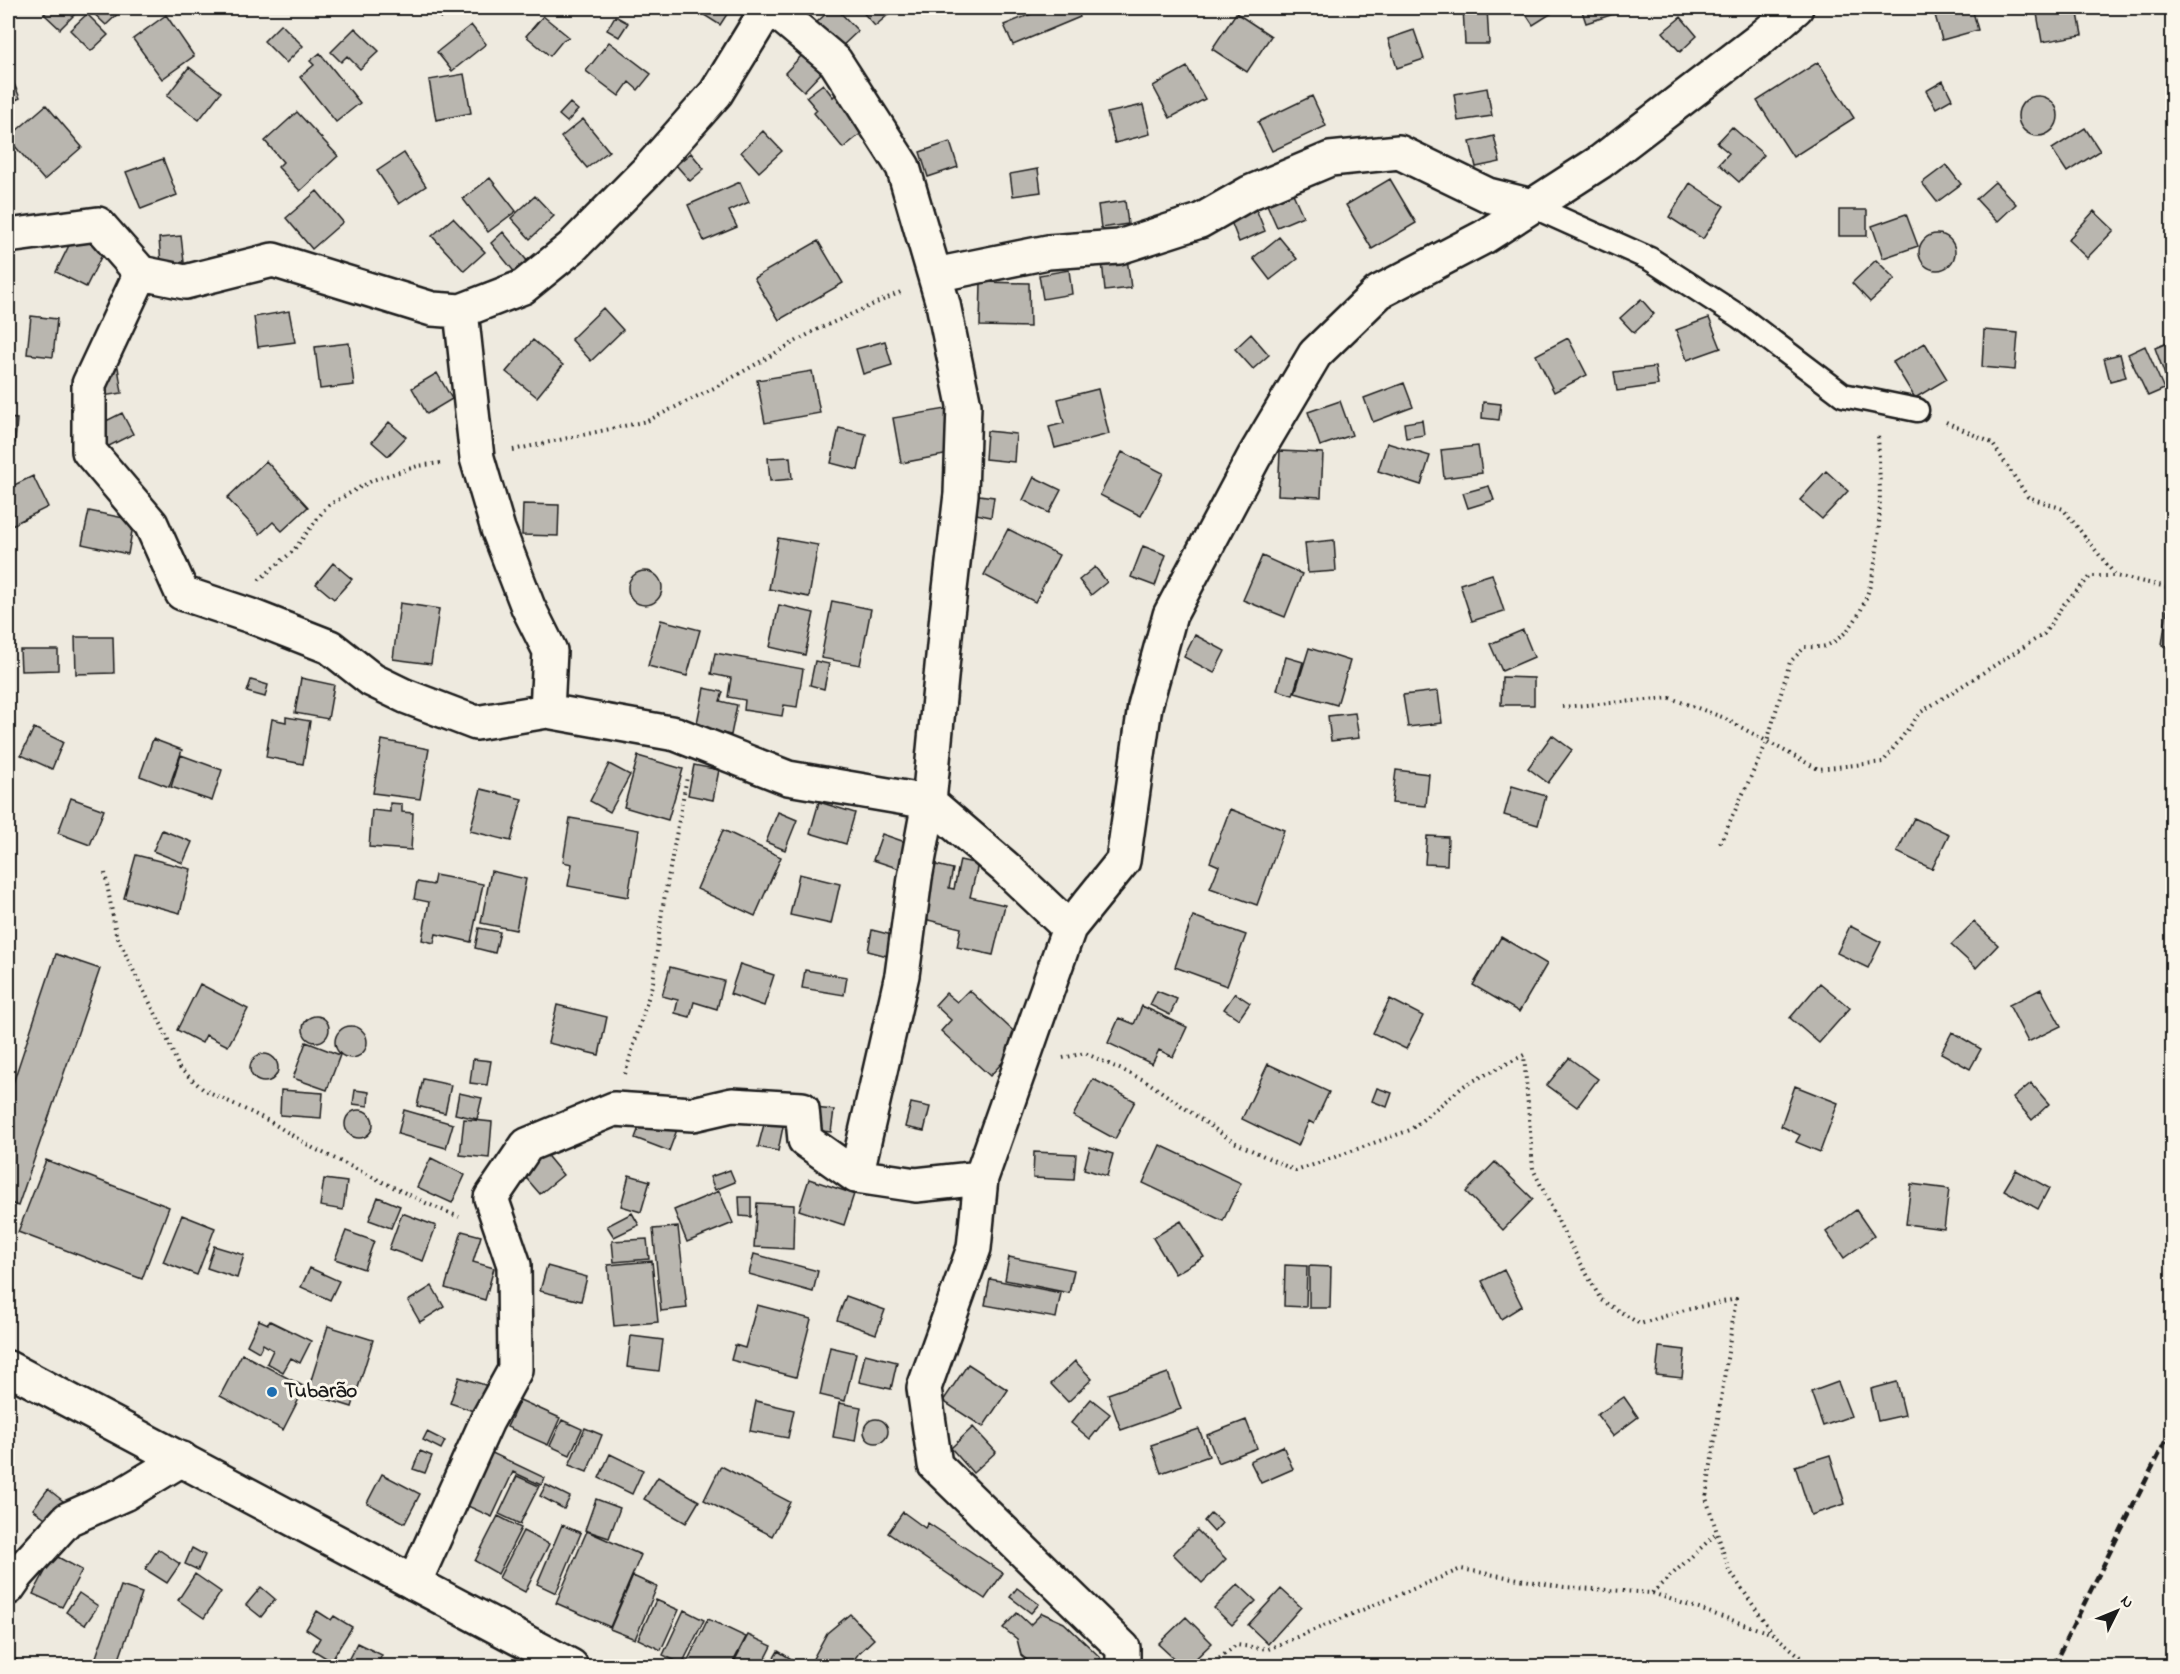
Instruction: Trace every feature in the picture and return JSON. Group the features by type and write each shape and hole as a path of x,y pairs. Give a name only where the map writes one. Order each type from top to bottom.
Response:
{"main road":[{"path":"8,236 98,224 141,273 185,282 273,260 432,309 461,311 523,287 571,248 650,168 716,93 770,8 835,61 903,167 943,304 964,405 962,494 947,615 929,802 915,878 902,975 856,1176"},
{"path":"1123,1666 1123,1647 935,1465 924,1388 974,1248 981,1178 1069,928 1123,861 1145,706 1170,615 1254,457 1315,354 1379,292 1484,237 1600,162 1759,40 1796,8"},
{"path":"934,274 1048,252 1119,247 1200,221 1249,194 1330,159 1399,152 1488,195 1532,206"},
{"path":"141,273 89,384 90,452 151,524 182,593 330,647 372,680 405,696 476,723 547,711 676,734 788,778 929,802 1006,868 1069,928"},
{"path":"461,311 477,458 503,540 528,607 550,651 547,711"},
{"path":"414,1583 487,1421 515,1370 514,1265 491,1198 528,1145 614,1109 693,1114 732,1105 802,1109 805,1140 856,1176 916,1185 981,1178"},
{"path":"8,1368 571,1666"},
{"path":"8,1588 16,1575 68,1519 124,1494 182,1459"}],"lane":[{"path":"1532,206 1650,259 1740,317 1843,395 1917,410"}],"path":[{"path":"226,608 292,551 327,506 373,480 418,466 477,458 647,421 716,387 814,331 934,274"},
{"path":"1720,843 1767,742 1790,662 1805,647 1826,646 1849,630 1869,591 1880,525 1878,428 1917,410 1992,443 2028,497 2063,509 2116,576"},
{"path":"1562,707 1670,698 1722,717 1818,769 1883,762 1921,712 2044,634 2063,605 2091,576 2116,576 2172,588"},
{"path":"614,1109 652,982 692,740"},
{"path":"105,873 117,934 162,1026 179,1068 203,1089 269,1121 323,1153 428,1204 504,1235"},
{"path":"1018,1069 1085,1053 1146,1082 1232,1141 1296,1171 1410,1130 1465,1085 1524,1055 1533,1169 1562,1229 1601,1300 1640,1324 1681,1311 1736,1299 1706,1498 1729,1570 1773,1634 1812,1666"},
{"path":"1652,1593 1717,1533"},
{"path":"1210,1666 1236,1645 1268,1649 1461,1569 1564,1587 1652,1593 1773,1634"}],"building":[{"path":"51,8 80,9 60,29 44,14"},
{"path":"88,8 124,8 106,25"},
{"path":"436,8 463,8 441,18"},
{"path":"693,8 731,8 720,25"},
{"path":"832,8 836,8 858,31 840,48 816,23"},
{"path":"859,8 896,8 875,26"},
{"path":"1046,8 1076,8 1080,17 1013,45 1004,25"},
{"path":"1463,8 1487,8 1489,44 1465,44"},
{"path":"1522,8 1560,8 1533,25"},
{"path":"1581,8 1619,8 1620,12 1586,23"},
{"path":"1933,8 1972,8 1978,30 1942,40"},
{"path":"2036,8 2077,8 2082,35 2042,42"},
{"path":"1236,13 1271,36 1247,72 1212,49"},
{"path":"87,14 108,35 91,51 70,30"},
{"path":"166,15 194,56 162,79 133,39"},
{"path":"543,16 569,37 563,40 550,56 526,36"},
{"path":"615,16 628,23 619,37 607,30"},
{"path":"1681,17 1697,36 1680,52 1663,32"},
{"path":"281,24 303,46 286,63 264,41"},
{"path":"471,25 486,44 452,71 437,52"},
{"path":"355,28 379,51 360,69 347,56 341,62 331,52"},
{"path":"1414,30 1424,59 1397,68 1388,39"},
{"path":"609,42 651,74 638,90 629,82 619,96 586,71"},
{"path":"320,53 360,103 336,122 300,77 314,65 310,61"},
{"path":"802,55 821,73 804,91 785,73"},
{"path":"1818,62 1854,118 1793,157 1757,101"},
{"path":"189,67 221,92 199,120 167,96"},
{"path":"1187,67 1205,99 1170,118 1153,86"},
{"path":"464,74 471,113 436,120 429,80"},
{"path":"12,79 20,98 8,103 8,81"},
{"path":"1943,81 1952,99 1936,108 1926,91"},
{"path":"823,84 833,97 838,92 868,128 843,148 814,113 817,110 806,97"},
{"path":"1487,88 1492,116 1458,121 1454,94"},
{"path":"1312,96 1326,126 1272,151 1258,122"},
{"path":"2038,96 2046,97 2052,102 2057,108 2057,124 2052,130 2046,135 2038,136 2030,135 2024,130 2019,124 2018,116 2019,108 2024,102 2030,97"},
{"path":"570,103 578,110 567,122 559,115"},
{"path":"46,105 82,147 44,180 8,138"},
{"path":"1143,105 1150,134 1115,143 1107,113"},
{"path":"297,112 338,156 300,191 278,167 283,162 265,141"},
{"path":"583,119 609,151 587,168 561,137"},
{"path":"1732,127 1764,155 1739,182 1719,164 1729,153 1717,143"},
{"path":"2085,128 2100,151 2067,172 2052,149"},
{"path":"763,131 782,151 759,172 741,152"},
{"path":"1494,136 1500,162 1476,167 1470,142"},
{"path":"950,142 958,167 928,177 920,152"},
{"path":"404,153 426,186 399,204 377,171"},
{"path":"691,153 704,169 690,181 676,165"},
{"path":"163,159 177,195 141,209 126,172"},
{"path":"1946,165 1961,184 1937,202 1922,183"},
{"path":"1038,169 1041,192 1013,196 1010,174"},
{"path":"490,178 516,211 488,232 463,199"},
{"path":"1390,179 1416,223 1372,249 1346,205"},
{"path":"740,182 749,202 729,211 737,227 704,241 688,205"},
{"path":"1995,182 2016,204 1997,222 1976,199"},
{"path":"1690,183 1724,206 1703,239 1669,217"},
{"path":"1291,189 1303,216 1277,227 1265,200"},
{"path":"317,191 343,222 312,249 286,218"},
{"path":"535,196 554,216 530,239 511,218"},
{"path":"1125,201 1128,224 1101,228 1098,205"},
{"path":"1256,209 1265,231 1239,242 1230,219"},
{"path":"1839,210 1867,210 1867,236 1839,236"},
{"path":"2094,211 2114,230 2087,258 2068,240"},
{"path":"1906,214 1918,246 1883,258 1872,226"},
{"path":"453,218 485,252 464,271 432,236"},
{"path":"76,231 106,247 86,287 56,272"},
{"path":"503,232 529,263 516,274 491,243"},
{"path":"1937,234 1949,240 1955,252 1949,264 1937,270 1925,264 1919,252 1925,240"},
{"path":"181,236 184,262 161,264 159,238"},
{"path":"1279,237 1297,259 1270,280 1253,258"},
{"path":"818,241 843,283 779,320 754,278"},
{"path":"1127,258 1131,288 1105,291 1102,261"},
{"path":"1876,260 1895,279 1870,302 1852,283"},
{"path":"1069,270 1072,294 1043,299 1039,275"},
{"path":"981,282 1029,283 1030,327 980,326"},
{"path":"1641,299 1654,314 1634,333 1620,318"},
{"path":"603,308 623,330 591,361 571,339"},
{"path":"289,311 295,342 258,347 254,317"},
{"path":"31,316 57,319 53,357 27,354"},
{"path":"1709,318 1721,348 1687,360 1676,330"},
{"path":"1984,330 2018,333 2015,370 1982,367"},
{"path":"1251,334 1269,355 1253,369 1235,349"},
{"path":"1568,338 1587,375 1554,392 1536,355"},
{"path":"533,340 563,365 537,397 506,372"},
{"path":"885,341 892,365 863,374 856,349"},
{"path":"2172,341 2172,376 2166,378 2155,348"},
{"path":"349,343 354,385 320,389 315,347"},
{"path":"1925,343 1947,379 1915,398 1893,362"},
{"path":"2145,346 2164,389 2148,396 2128,354"},
{"path":"2120,354 2126,377 2110,381 2104,358"},
{"path":"118,367 122,393 103,396 99,370"},
{"path":"1655,367 1658,385 1617,391 1614,372"},
{"path":"812,371 820,413 765,423 757,380"},
{"path":"437,373 452,399 427,414 412,388"},
{"path":"1404,383 1413,407 1373,422 1364,398"},
{"path":"1098,389 1109,434 1055,448 1049,427 1064,423 1058,399"},
{"path":"1340,401 1352,435 1320,446 1308,412"},
{"path":"1483,402 1501,404 1499,420 1482,418"},
{"path":"946,409 955,453 901,463 893,418"},
{"path":"122,413 133,434 107,447 96,426"},
{"path":"8,418 17,419 15,443 8,442"},
{"path":"1422,420 1424,435 1406,438 1404,423"},
{"path":"389,422 406,437 388,456 372,442"},
{"path":"839,428 866,434 858,470 831,463"},
{"path":"987,431 1016,434 1014,462 985,459"},
{"path":"1387,443 1430,456 1421,485 1378,471"},
{"path":"1478,446 1482,473 1444,478 1441,450"},
{"path":"1280,451 1323,453 1321,497 1278,495"},
{"path":"1122,452 1163,473 1141,516 1100,495"},
{"path":"790,457 792,479 770,481 768,458"},
{"path":"266,461 308,507 282,531 273,522 260,534 227,498"},
{"path":"1826,471 1848,491 1822,519 1800,500"},
{"path":"33,476 48,507 8,527 8,488"},
{"path":"1034,477 1061,490 1049,513 1023,500"},
{"path":"1489,486 1494,500 1468,508 1463,493"},
{"path":"979,495 994,497 991,517 976,514"},
{"path":"523,504 559,505 558,536 522,535"},
{"path":"89,511 134,520 128,554 82,544"},
{"path":"1008,529 1059,555 1035,602 984,575"},
{"path":"778,538 818,545 809,597 769,589"},
{"path":"1334,540 1336,571 1308,573 1305,543"},
{"path":"1143,546 1166,555 1155,586 1131,577"},
{"path":"1262,556 1302,574 1285,617 1243,600"},
{"path":"333,563 352,579 334,599 316,584"},
{"path":"1095,567 1107,582 1091,595 1079,580"},
{"path":"645,571 657,576 662,588 657,600 645,605 633,600 628,588 633,576"},
{"path":"1492,574 1504,611 1472,621 1460,584"},
{"path":"832,601 871,609 860,665 821,658"},
{"path":"400,603 439,609 431,664 393,659"},
{"path":"779,605 814,613 805,655 770,647"},
{"path":"2167,610 2172,611 2172,647 2162,645"},
{"path":"661,620 700,630 687,676 648,666"},
{"path":"1523,630 1534,657 1502,671 1490,644"},
{"path":"1195,635 1225,651 1214,673 1184,657"},
{"path":"75,637 113,637 114,673 76,674"},
{"path":"1309,648 1350,661 1337,705 1295,693"},
{"path":"20,650 58,650 58,670 21,671"},
{"path":"715,653 803,669 797,707 784,705 782,716 744,710 745,700 728,697 731,678 711,674"},
{"path":"1286,657 1303,662 1293,695 1277,690"},
{"path":"815,661 829,664 824,689 810,685"},
{"path":"1502,677 1534,678 1534,705 1501,705"},
{"path":"301,678 334,685 328,719 295,713"},
{"path":"251,680 268,685 265,697 247,692"},
{"path":"704,688 723,692 720,701 737,705 731,735 696,728"},
{"path":"1438,691 1442,723 1408,727 1403,695"},
{"path":"1355,713 1359,738 1331,741 1328,716"},
{"path":"286,717 310,721 303,764 266,757 272,719 286,722"},
{"path":"34,728 63,742 52,769 21,755"},
{"path":"1552,735 1572,750 1548,783 1528,768"},
{"path":"153,739 182,750 169,787 140,776"},
{"path":"382,740 429,749 420,799 373,793"},
{"path":"181,755 222,770 212,801 171,787"},
{"path":"638,756 683,769 668,820 624,807"},
{"path":"609,764 630,775 610,812 590,801"},
{"path":"694,765 719,770 713,800 688,795"},
{"path":"1396,770 1429,774 1426,806 1392,803"},
{"path":"1512,786 1546,796 1538,825 1504,815"},
{"path":"481,789 522,799 511,841 470,831"},
{"path":"71,798 104,810 90,845 58,833"},
{"path":"819,802 855,813 846,844 810,833"},
{"path":"390,803 402,804 402,812 413,813 411,850 369,847 372,810 390,812"},
{"path":"1230,809 1284,830 1257,905 1210,888 1219,866 1210,862"},
{"path":"778,812 797,820 785,850 766,842"},
{"path":"570,818 639,830 628,897 568,886 572,864 563,862"},
{"path":"1914,818 1949,834 1932,869 1897,852"},
{"path":"162,830 192,842 183,863 153,851"},
{"path":"723,830 781,857 755,916 697,889"},
{"path":"882,834 908,843 900,869 873,860"},
{"path":"1427,836 1448,837 1447,865 1425,864"},
{"path":"136,855 191,869 180,913 124,898"},
{"path":"960,860 978,864 970,897 1005,905 993,955 957,947 961,928 924,919 932,885 928,884 932,864 953,869 949,888 954,889"},
{"path":"491,871 526,879 516,930 481,923"},
{"path":"799,874 840,884 831,924 790,915"},
{"path":"435,875 483,884 471,942 436,934 434,943 422,940 429,902 414,899 417,882 433,885"},
{"path":"1193,916 1246,935 1227,986 1175,967"},
{"path":"1974,922 1998,945 1976,968 1951,945"},
{"path":"1850,926 1881,942 1868,968 1837,953"},
{"path":"479,928 500,932 495,953 475,948"},
{"path":"872,930 896,936 891,957 868,951"},
{"path":"1501,937 1547,964 1519,1012 1473,985"},
{"path":"56,954 100,969 18,1206 8,1202 8,1098"},
{"path":"740,964 774,975 764,1006 730,994"},
{"path":"670,967 724,981 717,1009 694,1002 690,1017 675,1013 678,1000 662,996"},
{"path":"805,970 847,977 844,995 802,988"},
{"path":"1820,983 1850,1008 1819,1043 1790,1018"},
{"path":"200,984 248,1009 228,1046 206,1035 202,1043 177,1030"},
{"path":"2041,989 2061,1026 2028,1042 2009,1005"},
{"path":"969,990 1023,1040 990,1076 941,1031 951,1020 935,1005 946,993 957,1002"},
{"path":"1157,991 1177,999 1170,1015 1150,1005"},
{"path":"1235,993 1250,1003 1239,1019 1224,1009"},
{"path":"1390,999 1423,1016 1406,1049 1373,1033"},
{"path":"557,1005 607,1017 599,1055 548,1043"},
{"path":"1142,1006 1187,1027 1173,1057 1159,1050 1152,1064 1108,1043 1119,1018 1134,1024"},
{"path":"316,1016 325,1020 329,1029 325,1038 316,1042 307,1038 303,1029 307,1020"},
{"path":"351,1026 362,1031 367,1042 362,1053 351,1058 340,1053 335,1042 340,1031"},
{"path":"1952,1032 1981,1049 1970,1069 1941,1053"},
{"path":"306,1042 340,1055 327,1090 293,1078"},
{"path":"264,1054 274,1058 278,1068 274,1078 264,1082 254,1078 250,1068 254,1058"},
{"path":"1569,1058 1598,1079 1577,1107 1547,1085"},
{"path":"473,1059 491,1061 487,1085 470,1083"},
{"path":"1268,1064 1329,1092 1314,1124 1309,1121 1298,1146 1242,1119"},
{"path":"423,1079 451,1085 445,1113 417,1106"},
{"path":"1093,1079 1135,1101 1115,1139 1073,1116"},
{"path":"2031,1083 2049,1104 2032,1120 2013,1098"},
{"path":"1795,1086 1838,1103 1820,1152 1796,1142 1800,1135 1781,1126"},
{"path":"1377,1088 1392,1093 1387,1107 1372,1101"},
{"path":"281,1090 323,1093 321,1118 280,1115"},
{"path":"355,1090 369,1092 368,1106 353,1104"},
{"path":"459,1093 482,1098 477,1119 455,1114"},
{"path":"911,1103 930,1107 924,1131 905,1127"},
{"path":"814,1108 834,1110 831,1132 811,1130"},
{"path":"359,1110 369,1114 373,1124 369,1134 359,1138 349,1134 345,1124 349,1114"},
{"path":"404,1110 453,1124 446,1148 398,1134"},
{"path":"767,1113 785,1117 778,1151 758,1147"},
{"path":"644,1114 678,1127 669,1151 635,1138"},
{"path":"464,1119 492,1122 489,1158 460,1155"},
{"path":"1160,1145 1241,1183 1223,1221 1143,1183"},
{"path":"1090,1147 1113,1154 1107,1176 1084,1169"},
{"path":"544,1152 563,1175 540,1194 521,1172"},
{"path":"1034,1152 1076,1154 1074,1180 1033,1178"},
{"path":"431,1158 465,1175 452,1203 417,1187"},
{"path":"46,1160 169,1207 142,1279 18,1232"},
{"path":"1495,1162 1533,1199 1503,1230 1466,1192"},
{"path":"730,1170 735,1182 715,1190 710,1177"},
{"path":"2016,1170 2049,1188 2038,1209 2004,1190"},
{"path":"629,1175 650,1181 641,1212 621,1206"},
{"path":"324,1179 347,1182 343,1210 320,1206"},
{"path":"809,1179 854,1194 844,1225 799,1210"},
{"path":"1911,1184 1949,1189 1944,1229 1906,1224"},
{"path":"719,1191 733,1223 687,1242 674,1210"},
{"path":"378,1197 400,1206 391,1228 369,1220"},
{"path":"739,1197 751,1197 751,1217 740,1216"},
{"path":"757,1203 794,1205 793,1249 754,1247"},
{"path":"1856,1210 1874,1236 1844,1258 1826,1232"},
{"path":"402,1213 436,1226 423,1261 389,1249"},
{"path":"632,1213 639,1225 614,1237 607,1226"},
{"path":"182,1215 215,1228 197,1275 163,1262"},
{"path":"1181,1221 1204,1257 1175,1274 1153,1238"},
{"path":"678,1227 687,1308 661,1311 653,1229"},
{"path":"346,1231 374,1241 364,1269 335,1259"},
{"path":"462,1231 481,1236 473,1262 494,1268 485,1300 445,1288"},
{"path":"647,1239 649,1259 614,1262 612,1241"},
{"path":"214,1246 244,1255 237,1278 207,1268"},
{"path":"754,1254 818,1271 813,1292 749,1274"},
{"path":"1009,1257 1074,1270 1069,1293 1005,1280"},
{"path":"652,1261 658,1322 614,1326 608,1265"},
{"path":"1285,1265 1307,1266 1306,1307 1284,1306"},
{"path":"547,1266 587,1277 581,1301 540,1291"},
{"path":"1309,1266 1331,1267 1330,1308 1309,1308"},
{"path":"310,1268 339,1281 330,1300 301,1287"},
{"path":"1504,1270 1522,1306 1501,1319 1482,1281"},
{"path":"990,1279 1061,1293 1056,1318 985,1305"},
{"path":"432,1286 444,1307 420,1322 408,1301"},
{"path":"846,1296 885,1310 876,1334 837,1320"},
{"path":"757,1305 811,1319 796,1377 731,1360 735,1345 745,1348"},
{"path":"259,1320 268,1324 270,1321 311,1341 300,1363 291,1358 283,1372 267,1363 273,1350 263,1344 259,1352 247,1345"},
{"path":"328,1326 373,1340 352,1407 307,1393"},
{"path":"631,1336 663,1340 659,1371 627,1367"},
{"path":"830,1347 856,1353 845,1401 820,1395"},
{"path":"1659,1347 1685,1350 1682,1378 1656,1375"},
{"path":"242,1354 305,1387 283,1430 220,1396"},
{"path":"865,1354 897,1362 891,1389 859,1382"},
{"path":"1075,1361 1092,1379 1068,1402 1051,1384"},
{"path":"968,1364 1008,1390 983,1427 943,1401"},
{"path":"1168,1373 1181,1409 1121,1430 1108,1394"},
{"path":"459,1377 495,1388 485,1415 450,1403"},
{"path":"1838,1382 1851,1416 1823,1426 1811,1392"},
{"path":"1897,1382 1905,1415 1878,1421 1871,1389"},
{"path":"1624,1397 1638,1417 1613,1436 1597,1415"},
{"path":"1091,1399 1110,1414 1090,1439 1071,1423"},
{"path":"520,1400 560,1418 548,1445 507,1427"},
{"path":"756,1401 794,1410 788,1438 750,1431"},
{"path":"839,1403 861,1407 855,1441 833,1437"},
{"path":"876,1419 881,1420 887,1426 887,1436 881,1442 876,1443 871,1442 865,1436 864,1431 865,1426 871,1420"},
{"path":"562,1420 582,1429 570,1455 550,1446"},
{"path":"1246,1420 1257,1448 1218,1463 1207,1435"},
{"path":"973,1427 996,1452 973,1473 951,1448"},
{"path":"585,1428 602,1435 587,1472 569,1465"},
{"path":"1199,1429 1209,1456 1161,1473 1151,1445"},
{"path":"427,1432 445,1441 441,1449 423,1440"},
{"path":"1283,1446 1293,1469 1261,1483 1250,1461"},
{"path":"486,1450 545,1478 541,1485 513,1472 492,1517 461,1503"},
{"path":"420,1451 432,1456 425,1473 413,1469"},
{"path":"610,1454 643,1470 632,1494 599,1478"},
{"path":"1830,1455 1845,1504 1811,1515 1795,1466"},
{"path":"721,1466 790,1502 772,1536 704,1500"},
{"path":"382,1474 420,1494 405,1523 367,1503"},
{"path":"517,1476 539,1486 520,1524 499,1514"},
{"path":"658,1477 699,1501 686,1523 644,1499"},
{"path":"546,1485 570,1497 564,1509 540,1496"},
{"path":"48,1489 67,1504 52,1523 33,1509"},
{"path":"596,1499 620,1508 609,1538 585,1530"},
{"path":"903,1512 925,1528 928,1523 1003,1573 985,1599 888,1533"},
{"path":"1211,1513 1222,1523 1214,1532 1204,1521"},
{"path":"498,1516 521,1528 498,1574 475,1561"},
{"path":"562,1525 581,1533 556,1593 537,1584"},
{"path":"1197,1530 1226,1559 1202,1583 1173,1554"},
{"path":"523,1531 549,1544 525,1592 499,1578"},
{"path":"587,1531 641,1555 610,1627 556,1603"},
{"path":"192,1548 205,1555 198,1570 185,1564"},
{"path":"158,1549 180,1564 167,1583 145,1569"},
{"path":"54,1555 82,1570 62,1607 33,1594"},
{"path":"195,1574 221,1592 204,1618 178,1600"},
{"path":"633,1576 657,1587 635,1639 610,1629"},
{"path":"1238,1584 1256,1601 1232,1625 1214,1608"},
{"path":"121,1586 142,1593 117,1665 96,1657"},
{"path":"261,1587 275,1599 261,1617 246,1605"},
{"path":"1017,1588 1039,1604 1031,1613 1010,1597"},
{"path":"1281,1589 1301,1607 1268,1644 1248,1625"},
{"path":"79,1593 98,1606 85,1625 66,1612"},
{"path":"656,1600 679,1610 661,1650 638,1639"},
{"path":"684,1610 704,1620 682,1664 663,1655"},
{"path":"317,1611 331,1620 334,1616 352,1627 331,1661 313,1650 320,1638 306,1629"},
{"path":"1017,1613 1030,1625 1042,1613 1064,1623 1100,1657 1101,1666 1034,1666 1021,1655 1017,1639 1003,1628"},
{"path":"850,1614 874,1639 858,1654 850,1666 809,1666 827,1633"},
{"path":"1186,1617 1212,1643 1188,1666 1182,1666 1158,1644"},
{"path":"708,1619 746,1637 731,1666 685,1666"},
{"path":"748,1635 772,1646 762,1666 732,1666"},
{"path":"357,1643 382,1655 376,1666 345,1666"},
{"path":"778,1651 803,1666 769,1666"},
{"path":"8,1657 17,1660 15,1666 8,1666"}],"railway":[{"path":"2053,1666 2172,1428"}],"place":[{"name":"Tubarão","path":"272,1392"}]}
